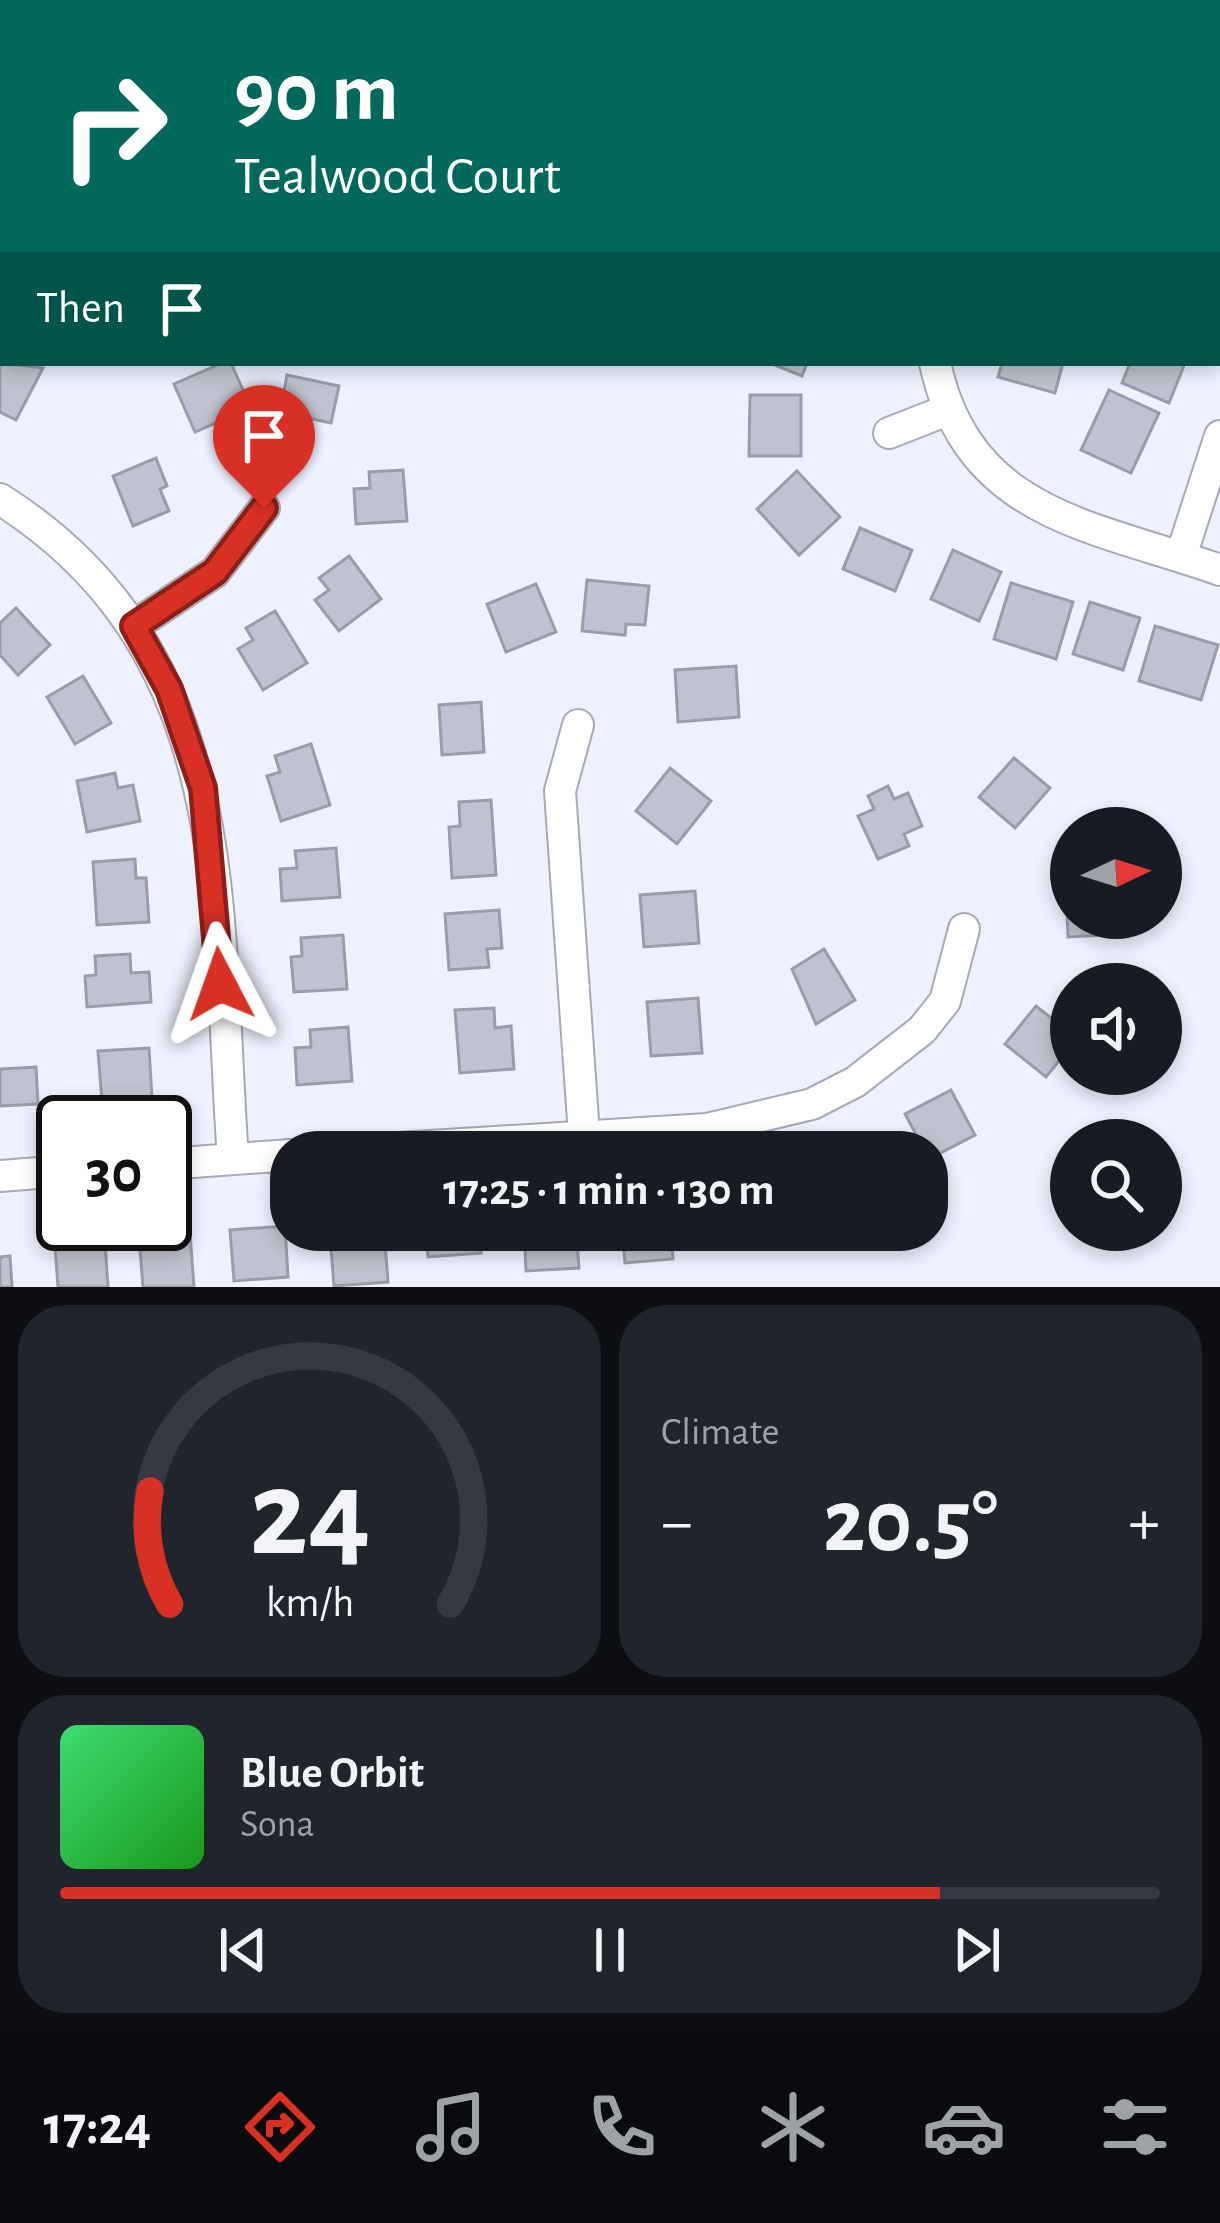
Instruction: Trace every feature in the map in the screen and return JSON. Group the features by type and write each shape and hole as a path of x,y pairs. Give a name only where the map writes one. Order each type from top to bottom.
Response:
{"street":[{"path":"936,366 946,411 972,452 1003,484 1038,507 1220,570"},
{"path":"889,433 946,411"},
{"path":"1181,556 1220,436"},
{"path":"0,499 39,524 81,563 134,626 169,689 203,788 233,1159"},
{"path":"134,626 215,572 264,508"},
{"path":"578,725 560,791 584,1131"},
{"path":"666,1131 766,1119 855,1082 922,1030 945,1001 964,929"},
{"path":"192,1162 270,1156"},
{"path":"0,1176 36,1173"}],"building":[{"path":"0,366 43,368 16,420 0,412"},
{"path":"215,366 232,366 251,408 195,432 174,384"},
{"path":"777,366 806,366 802,376"},
{"path":"1001,366 1062,366 1055,393 998,377"},
{"path":"1129,366 1184,366 1169,403 1122,383"},
{"path":"287,375 339,386 331,423 280,412"},
{"path":"1109,390 1159,413 1131,473 1081,450"},
{"path":"750,395 801,395 801,456 749,456"},
{"path":"156,458 167,486 160,489 169,511 133,526 113,476"},
{"path":"403,470 407,521 356,524 354,489 370,488 369,472"},
{"path":"797,471 840,517 799,555 757,509"},
{"path":"860,528 912,550 895,591 843,569"},
{"path":"953,550 1001,572 979,621 931,599"},
{"path":"349,556 381,599 339,631 315,600 329,590 319,578"},
{"path":"587,580 649,586 645,625 626,624 625,635 582,631"},
{"path":"1011,583 1073,602 1056,659 994,639"},
{"path":"536,584 556,632 506,652 487,604"},
{"path":"1090,602 1140,618 1123,670 1073,654"},
{"path":"16,608 50,645 18,675 0,655 0,623"},
{"path":"275,611 307,663 263,690 238,649 253,640 246,628"},
{"path":"1155,626 1218,645 1201,700 1139,681"},
{"path":"736,666 739,717 678,722 675,670"},
{"path":"83,676 111,723 75,744 47,697"},
{"path":"481,702 484,752 442,755 439,705"},
{"path":"311,744 330,805 281,821 267,776 280,772 275,756"},
{"path":"1014,758 1050,788 1015,828 979,797"},
{"path":"670,768 711,801 677,844 636,811"},
{"path":"115,773 118,788 133,785 140,821 87,832 77,781"},
{"path":"888,786 894,799 908,793 922,826 904,834 909,846 878,859 858,816 874,809 868,796"},
{"path":"491,800 496,875 452,878 449,827 460,826 459,802"},
{"path":"336,848 340,897 282,901 280,869 297,868 295,851"},
{"path":"135,859 136,878 146,878 149,922 97,925 93,862"},
{"path":"695,891 699,943 644,947 640,895"},
{"path":"499,910 502,948 487,949 489,967 449,970 445,914"},
{"path":"343,935 347,989 294,992 291,957 302,956 301,938"},
{"path":"824,949 855,1000 816,1024 792,969"},
{"path":"130,954 131,973 149,972 151,1002 87,1007 85,976 96,975 95,956"},
{"path":"698,998 702,1053 651,1056 647,1002"},
{"path":"1036,1006 1050,1017 1050,1072 1046,1077 1005,1044"},
{"path":"494,1008 495,1028 511,1026 514,1069 460,1073 455,1010"},
{"path":"348,1027 352,1081 297,1085 295,1048 311,1047 310,1030"},
{"path":"149,1048 152,1095 101,1095 98,1051"},
{"path":"36,1067 36,1104 0,1106 0,1069"},
{"path":"951,1090 975,1135 948,1149 948,1131 914,1131 905,1114"},
{"path":"270,1227 270,1251 286,1251 288,1277 234,1281 230,1230"},
{"path":"55,1251 106,1251 108,1287 58,1287"},
{"path":"140,1251 191,1251 194,1287 143,1287"},
{"path":"331,1251 386,1251 388,1282 334,1286"},
{"path":"428,1251 481,1251 481,1253 428,1257"},
{"path":"525,1251 578,1251 579,1268 526,1271"},
{"path":"624,1251 672,1251 673,1259 625,1263"},
{"path":"10,1256 12,1287 0,1287 0,1257"}],"route":[{"path":"220,984 203,788 169,689 134,626 215,572 264,508"}]}
